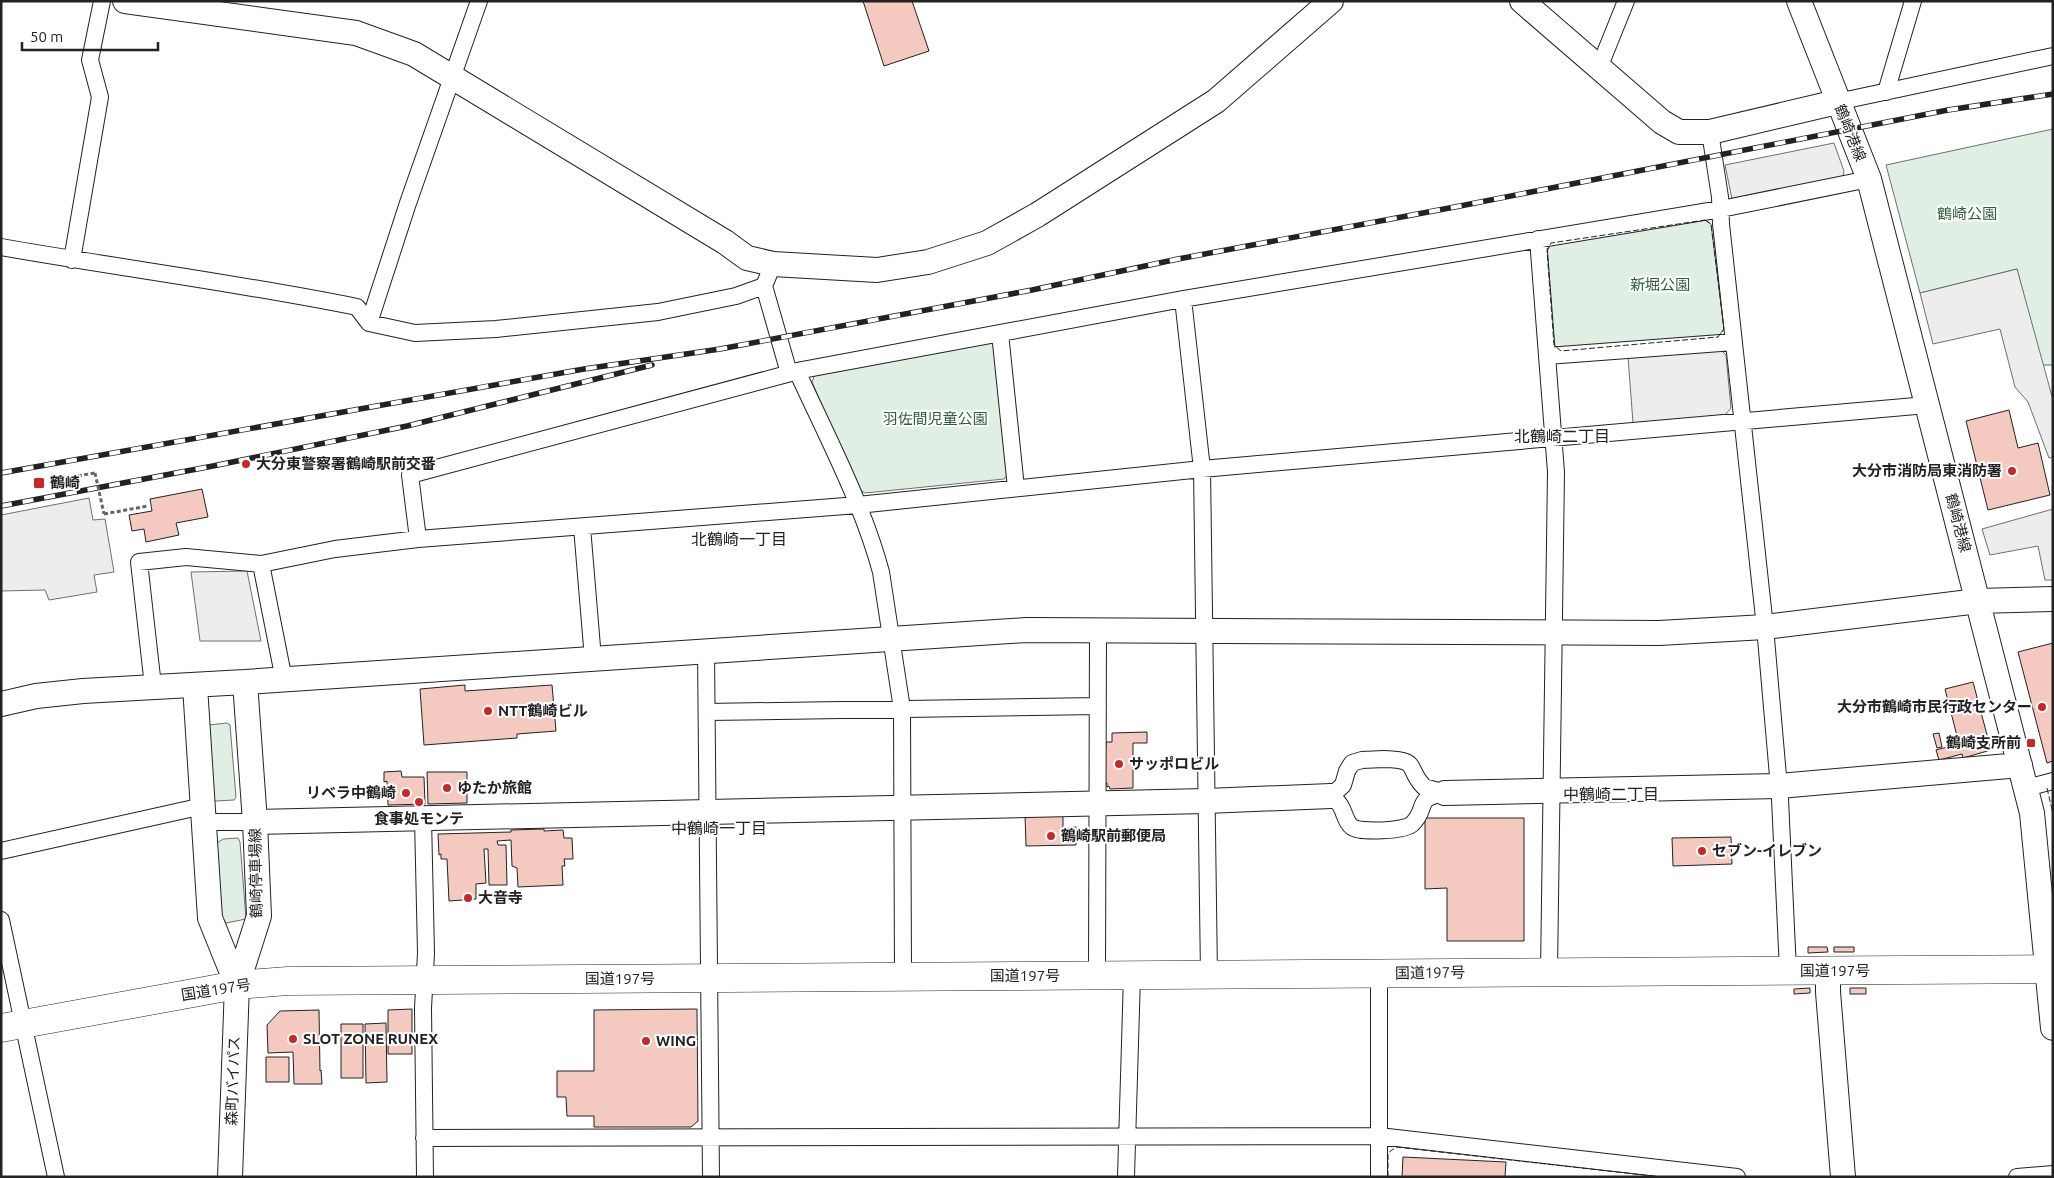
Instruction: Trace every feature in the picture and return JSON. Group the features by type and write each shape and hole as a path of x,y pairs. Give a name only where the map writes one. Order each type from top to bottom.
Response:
{"highway":[{"name":"国道197号","path":"12,1026 238,985 288,981 2050,969"}],"street":[{"path":"72,260 100,97 90,60 102,1"},
{"path":"125,1 356,33 414,54 725,242 769,275 793,372 858,505 881,572 902,709 902,976"},
{"path":"369,323 479,1"},
{"path":"1,247 72,260 279,291 358,307 369,323 416,333 496,329 658,312 736,296 769,275 877,270 928,262 987,243 1038,215 1216,101 1331,1"},
{"path":"1522,1 1662,122 1678,132 1710,132 1837,102 2053,56"},
{"path":"1599,68 1626,1"},
{"name":"鶴崎港線","path":"1799,1 1837,102 1869,179 2026,788 2032,813 2050,969 2053,1028"},
{"path":"1886,92 1913,1"},
{"path":"1710,132 1721,216 1764,627 1778,786 1788,971"},
{"path":"418,539 410,475 793,372 1183,299 1538,239 1721,216 1869,179"},
{"path":"1538,239 1556,472 1549,972"},
{"path":"1183,299 1202,470 1209,975"},
{"path":"1000,333 1016,488"},
{"path":"1547,356 1734,342"},
{"path":"153,686 139,562 186,557 261,564 335,549 418,539 858,505 1202,470 1927,405"},
{"path":"582,527 593,659"},
{"path":"261,564 284,680"},
{"path":"1,704 36,696 153,686 195,686 1026,630 1659,634 1764,627 1978,601 2053,599"},
{"path":"1096,976 1098,630"},
{"path":"706,651 711,1177"},
{"name":"鶴崎停車場線","path":"238,985 259,916 255,822 245,682"},
{"path":"195,686 210,918 238,985"},
{"path":"707,712 1098,706"},
{"path":"1331,796 1342,784 1352,763 1362,760 1384,759 1406,761 1412,766 1424,787 1445,793"},
{"path":"1,851 204,814 255,822 1097,804 1331,796 1342,805 1352,827 1373,830 1409,827 1414,823 1425,799 1433,795 1445,793 1778,786 2020,765"},
{"path":"2026,788 2053,781"},
{"path":"423,818 426,953 423,1008 425,1177"},
{"path":"1,920 12,1026 56,1177"},
{"path":"1828,971 1828,992 1843,1177"},
{"path":"1379,973 1379,1177"},
{"path":"1126,1177 1132,976"},
{"name":"森町バイパス","path":"225,1176 238,985"},
{"path":"424,1138 1379,1136 1737,1177"},
{"path":"2017,1177 2053,1174"}],"path":[{"path":"65,478 95,472 104,514 148,506"}],"green space":[{"name":"鶴崎公園","path":"2053,129 2053,365 2042,365 2017,269 1920,293 1886,165"},
{"name":"新堀公園","path":"1705,220 1711,224 1724,329 1718,337 1561,351 1554,345 1547,251 1551,243"},
{"name":"羽佐間児童公園","path":"990,340 998,346 1009,472 1004,479 865,493 858,489 812,382 815,375"},
{"path":"227,723 230,725 236,797 234,800 216,801 214,800 209,725"},
{"path":"238,838 240,842 246,919 226,923 222,917 217,843 223,839"}],"shaded area":[{"path":"1834,143 1844,171 1843,176 1732,199 1725,165"},
{"path":"2017,269 2053,400 2053,457 2049,458 2028,402 2015,387 2000,329 1933,344 1920,293"},
{"path":"1720,349 1726,355 1731,408 1725,415 1633,423 1628,357"},
{"path":"89,498 93,520 105,519 114,572 94,575 97,592 49,600 45,590 1,591 1,515"},
{"path":"2053,509 2053,580 2045,580 2038,546 1990,555 1982,529"},
{"path":"247,571 261,641 200,641 191,572"}],"building":[{"path":"863,1 912,1 929,51 884,66"},
{"name":"大分市消防局東消防署","path":"2009,410 2018,448 2038,443 2050,495 1988,510 1966,421"},
{"path":"202,489 208,517 176,523 179,535 146,542 144,529 132,531 129,515 152,511 150,499"},
{"name":"大分市鶴崎市民行政センター","path":"2053,643 2053,761 2047,763 2018,652"},
{"path":"1973,682 1991,750 1963,758 1962,754 1939,760 1936,750 1959,744 1945,689"},
{"name":"NTT鶴崎ビル","path":"465,685 465,691 552,685 556,731 517,734 517,738 424,745 420,689"},
{"name":"サッポロビル","path":"1147,732 1147,743 1133,743 1133,788 1110,789 1109,786 1107,787 1107,783 1104,783 1106,742 1112,742 1112,733"},
{"path":"1939,733 1942,747 1937,748 1933,734"},
{"name":"リベラ中鶴崎","path":"401,771 402,777 424,777 425,804 388,805 387,781 384,782 384,772"},
{"name":"ゆたか旅館","path":"427,772 467,772 467,803 428,804"},
{"name":"鶴崎駅前郵便局","path":"1063,814 1063,828 1076,827 1076,845 1026,846 1025,815"},
{"path":"1425,818 1524,818 1524,941 1447,941 1447,888 1425,889"},
{"path":"544,829 544,831 563,830 564,838 572,838 573,859 564,859 565,866 562,866 563,885 518,887 517,868 512,866 511,840 497,841 498,845 506,845 507,885 489,885 488,849 484,849 486,883 476,884 476,899 449,901 447,859 441,859 441,854 439,855 438,834"},
{"name":"セブン-イレブン","path":"1731,837 1732,864 1673,866 1672,838"},
{"path":"1808,947 1827,947 1828,952 1808,953"},
{"path":"1834,947 1854,947 1854,952 1834,952"},
{"path":"1810,988 1810,993 1794,994 1794,989"},
{"path":"1850,988 1866,988 1866,994 1850,994"},
{"path":"412,1009 412,1054 388,1054 388,1010"},
{"name":"WING","path":"697,1009 698,1121 691,1127 594,1127 594,1116 567,1116 566,1097 557,1097 557,1071 594,1071 594,1010"},
{"name":"SLOT ZONE RUNEX","path":"319,1010 322,1084 294,1084 293,1052 268,1053 267,1025 280,1011"},
{"path":"386,1023 387,1082 366,1083 365,1024"},
{"path":"341,1024 363,1024 363,1078 341,1078"},
{"path":"266,1057 289,1057 289,1082 266,1082"},
{"path":"1403,1157 1506,1162 1505,1177 1402,1177"}],"railway":[{"path":"1,473 584,369 720,349 1032,290 1178,259 1460,206 1948,110 2053,94"},
{"path":"1,506 213,466 407,426 652,365"}],"fence":[{"path":"1705,220 1711,224 1724,329 1718,337 1561,351 1554,345 1547,251 1551,243 1705,220"},
{"path":"2047,788 2053,814"},
{"path":"1388,1177 1388,1153 1396,1147 1661,1177"}],"place":[{"name":"大分東警察署鶴崎駅前交番","path":"246,464"},
{"name":"大分市消防局東消防署","path":"2012,471"},
{"name":"鶴崎","path":"39,483"},
{"name":"大分市鶴崎市民行政センター","path":"2042,707"},
{"name":"NTT鶴崎ビル","path":"488,711"},
{"name":"鶴崎支所前","path":"2031,743"},
{"name":"サッポロビル","path":"1119,764"},
{"name":"ゆたか旅館","path":"447,788"},
{"name":"リベラ中鶴崎","path":"406,793"},
{"name":"食事処モンテ","path":"419,802"},
{"name":"鶴崎駅前郵便局","path":"1051,836"},
{"name":"セブン-イレブン","path":"1702,851"},
{"name":"大音寺","path":"468,898"},
{"name":"SLOT ZONE RUNEX","path":"293,1039"},
{"name":"WING","path":"646,1041"}],"district":[{"name":"北鶴崎二丁目","path":"1562,436"},
{"name":"北鶴崎一丁目","path":"739,539"},
{"name":"中鶴崎二丁目","path":"1611,794"},
{"name":"中鶴崎一丁目","path":"719,828"}]}
